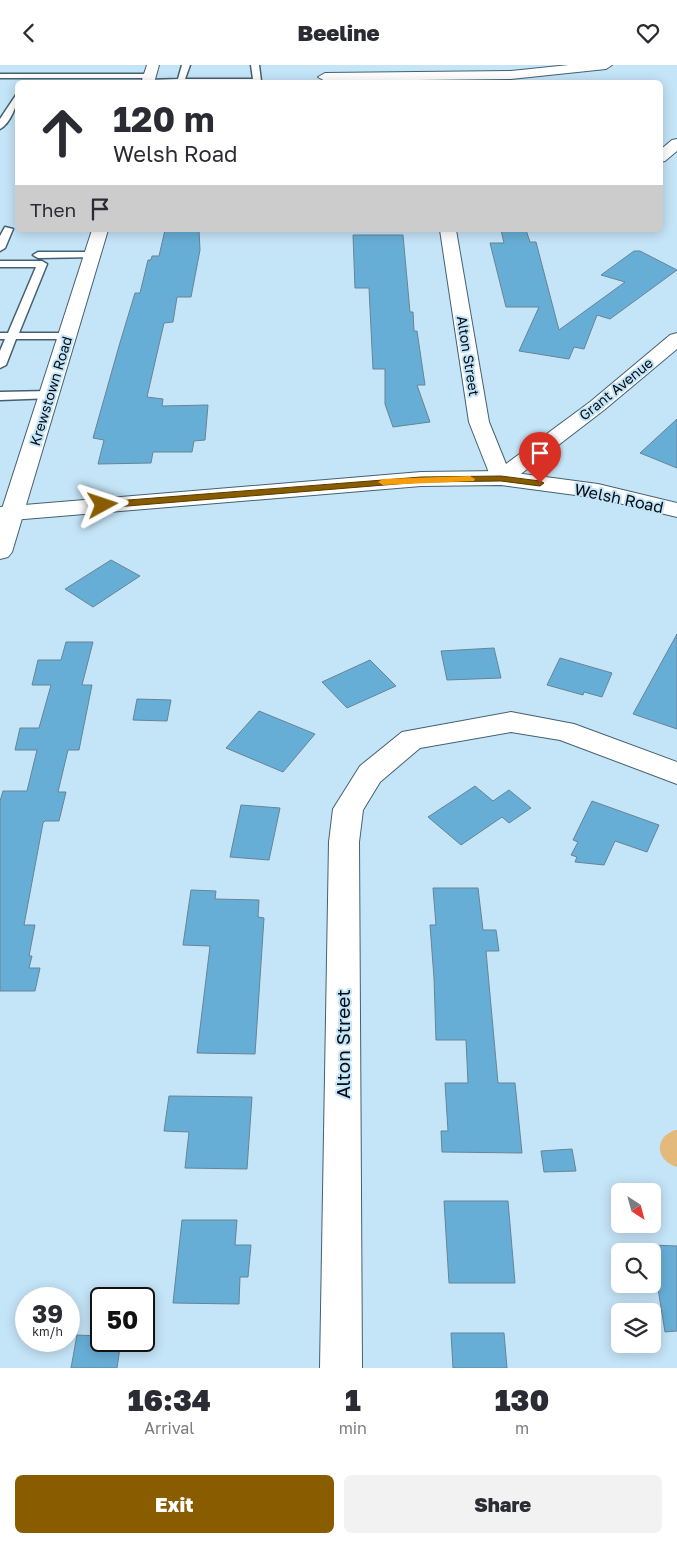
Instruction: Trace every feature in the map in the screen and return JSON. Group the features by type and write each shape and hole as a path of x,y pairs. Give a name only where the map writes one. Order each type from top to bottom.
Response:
{"street":[{"path":"324,75 511,75 606,65"},
{"path":"663,155 677,143"},
{"name":"Krewstown Road","path":"0,552 7,514 49,395 99,232"},
{"name":"Alton Street","path":"448,232 479,422 501,478"},
{"name":"Grant Avenue","path":"501,478 597,407 677,339"},
{"path":"7,514 421,479 501,478"},
{"name":"Welsh Road","path":"501,478 598,491 677,510"},
{"name":"Alton Street","path":"341,1368 344,842 348,809 370,774 412,739 511,722 564,731 677,773"}],"lane":[{"path":"181,80 186,65"},
{"path":"255,65 257,67 256,80"},
{"path":"0,76 26,79 100,79 149,76 175,80"},
{"path":"0,126 15,99"},
{"path":"0,248 9,229"},
{"path":"0,255 92,255"},
{"path":"0,264 42,264 0,365"},
{"path":"0,335 68,336"},
{"path":"0,395 49,395"}],"shaded area":[{"path":"677,1130 677,1167 665,1160 661,1155 660,1149 663,1138"}],"building":[{"path":"165,232 199,232 200,250 191,297 177,297 173,322 164,323 147,397 163,399 162,406 208,405 205,440 194,441 192,452 153,452 151,463 98,464 104,440 93,438 119,346 135,293 140,293 148,260 151,260 152,256 159,256"},
{"path":"501,232 527,232 530,242 536,242 559,330 625,282 601,275 634,251 640,251 677,270 610,319 597,315 584,349 574,347 569,359 519,351 539,307 506,307 490,243 504,243"},
{"path":"353,235 403,235 410,312 413,312 414,331 417,331 425,385 417,385 430,422 393,427 385,404 385,369 373,369 369,288 355,288"},
{"path":"677,419 677,468 640,453"},
{"path":"111,560 140,576 93,607 65,589"},
{"path":"677,634 677,729 633,714"},
{"path":"66,642 93,642 82,685 92,685 79,750 68,750 58,792 66,792 59,821 45,821 43,823 24,925 35,925 29,956 32,956 29,968 40,968 35,991 0,991 0,801 3,791 27,791 37,750 15,750 20,728 39,728 51,685 32,685 38,660 61,660"},
{"path":"494,648 501,678 447,680 441,651"},
{"path":"560,658 612,673 602,697 584,692 583,695 547,685"},
{"path":"370,660 396,686 347,708 322,682"},
{"path":"137,699 171,700 167,721 133,720"},
{"path":"259,711 315,734 283,772 226,748"},
{"path":"475,786 493,801 509,790 531,808 509,823 502,817 461,845 428,817"},
{"path":"592,801 659,825 647,852 615,841 604,865 575,862 577,857 571,855 578,842 573,840"},
{"path":"241,805 280,808 269,860 230,857"},
{"path":"433,888 478,888 483,930 496,930 499,951 486,951 498,1083 515,1083 522,1153 442,1152 441,1131 448,1131 445,1083 468,1083 466,1040 436,1040 430,925 436,925"},
{"path":"191,890 216,891 215,899 259,900 258,917 264,918 255,1054 197,1053 210,946 183,945"},
{"path":"169,1096 252,1097 247,1169 185,1168 189,1132 164,1131"},
{"path":"572,1149 576,1171 544,1172 541,1151"},
{"path":"444,1201 508,1201 515,1283 449,1283"},
{"path":"182,1220 237,1220 235,1245 251,1245 248,1277 240,1277 239,1304 173,1303"},
{"path":"661,1245 677,1246 677,1331 665,1332 659,1293 661,1293"},
{"path":"451,1333 504,1333 507,1368 453,1368"},
{"path":"80,1335 90,1336 90,1352 119,1352 117,1368 71,1368 74,1352 80,1352"}],"slow traffic":[{"path":"383,482 421,479 470,479"}],"route":[{"path":"103,505 421,479 501,478 540,483"}]}
